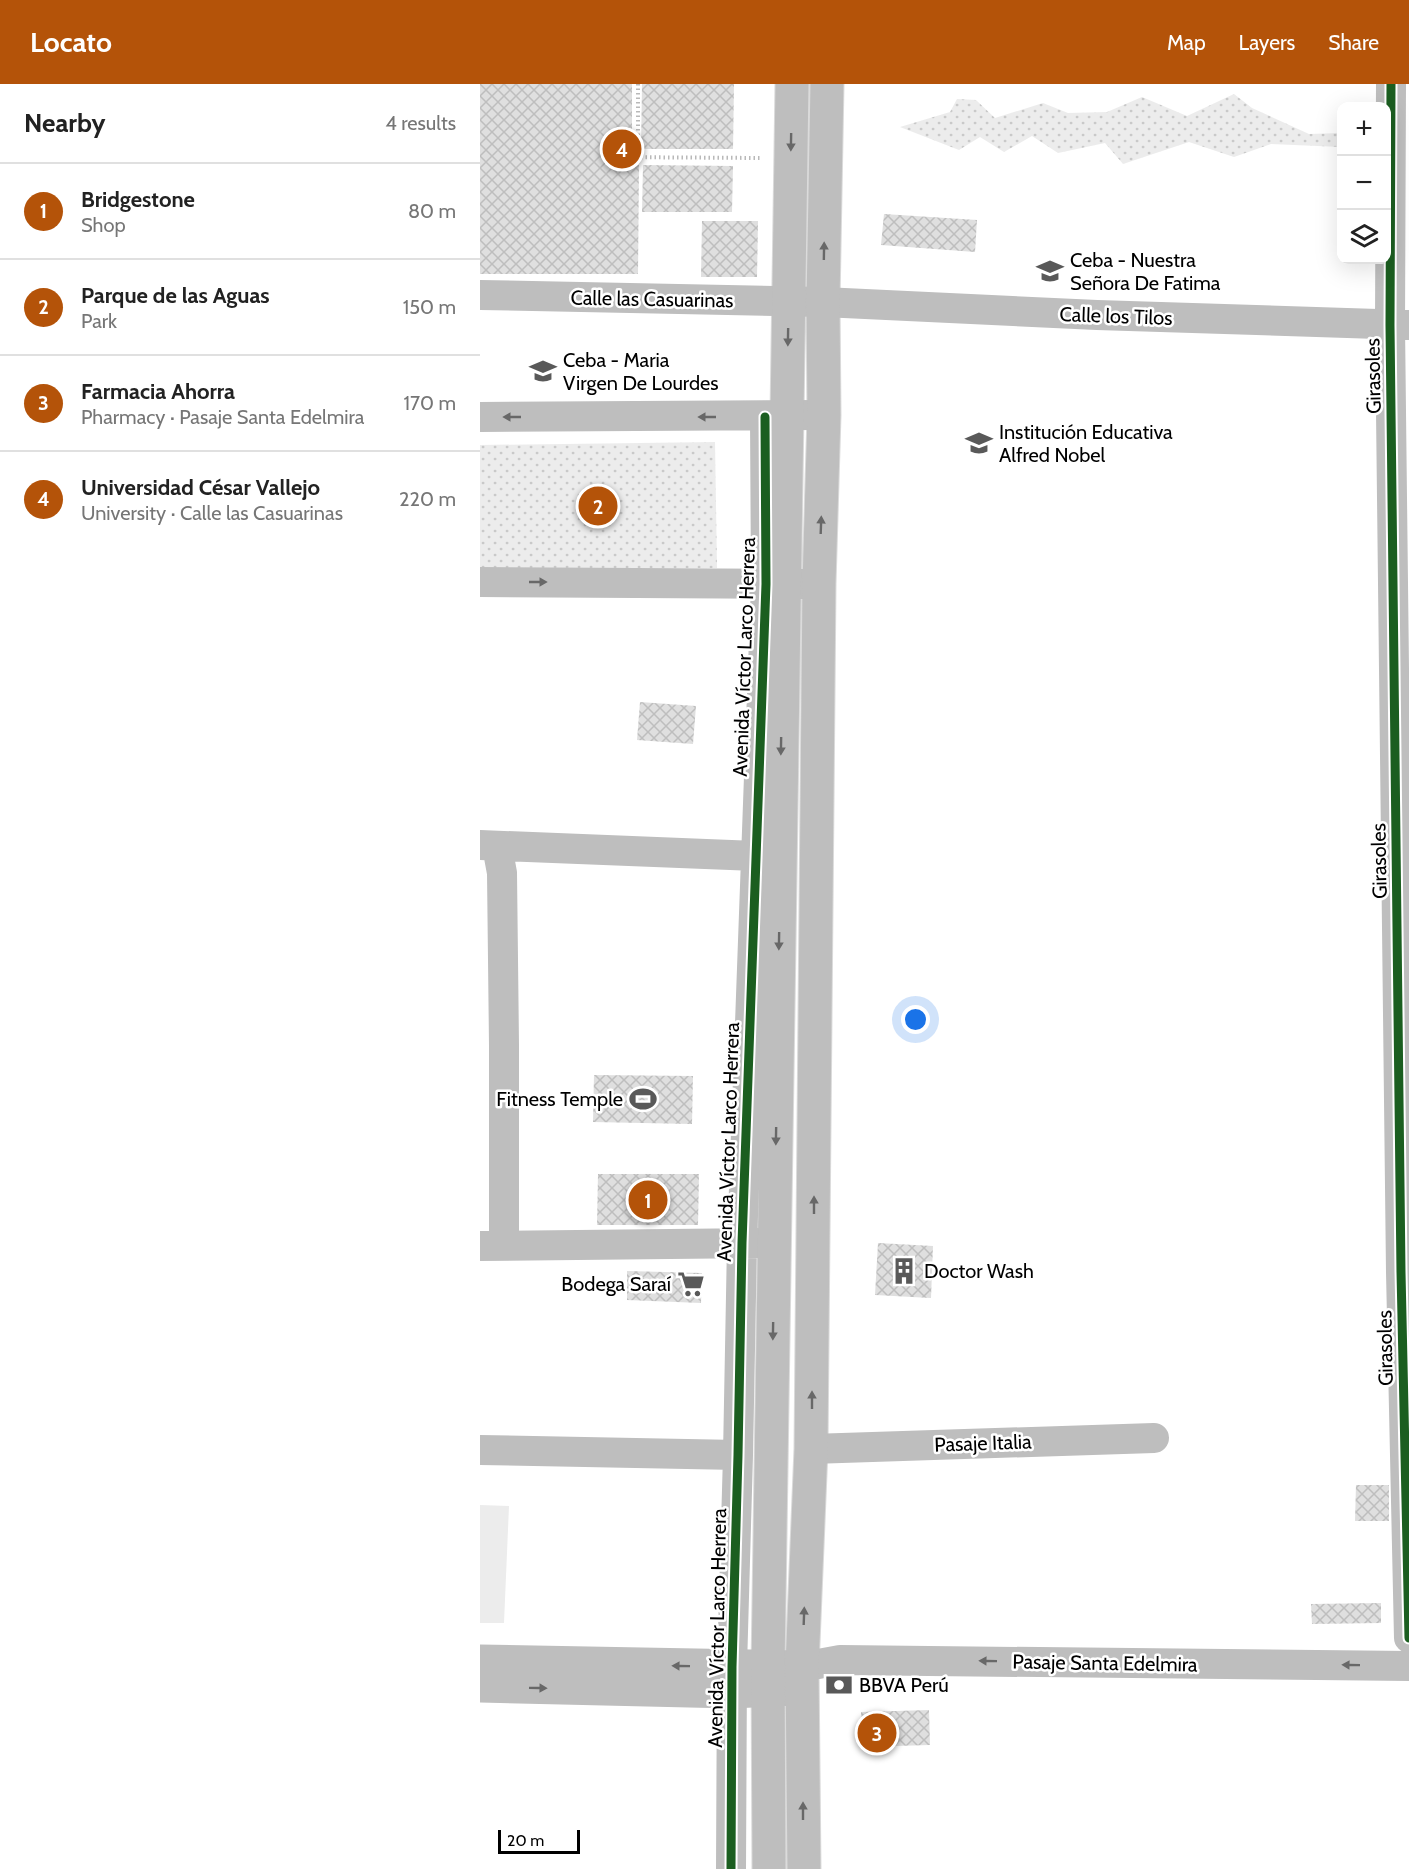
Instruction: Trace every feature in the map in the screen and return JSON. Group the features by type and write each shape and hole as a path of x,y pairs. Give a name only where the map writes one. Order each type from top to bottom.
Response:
{"main road":[{"name":"Avenida Víctor Larco Herrera","path":"769,1869 768,1678 774,1243 776,417 789,302 792,84"},
{"path":"804,1869 803,1678 812,1449 819,584 824,415 826,84"},
{"path":"480,1660 732,1680"},
{"path":"480,1686 803,1678"}],"street":[{"name":"Girasoles","path":"1391,84 1400,325 1409,1638"},
{"name":"Calle las Casuarinas","path":"480,295 823,302"},
{"name":"Calle los Tilos","path":"823,302 1097,315 1400,325"},
{"path":"480,417 824,415"},
{"path":"480,582 819,584"},
{"name":"Avenida Víctor Larco Herrera","path":"731,1869 732,1680 742,1243 756,856 775,583"},
{"path":"756,856 489,845 502,873 492,1044 492,1246 774,1243"},
{"name":"Pasaje Italia","path":"812,1449 1154,1438"},
{"path":"480,1450 738,1455"},
{"name":"Pasaje Santa Edelmira","path":"803,1678 840,1660 1409,1666"}],"path":[{"path":"638,84 638,158"},
{"path":"605,157 791,158"}],"shaded area":[{"path":"1234,94 1252,108 1309,134 1337,133 1337,147 1271,144 1234,157 1189,142 1123,164 1105,143 1058,153 1032,136 1004,152 980,137 959,150 900,127 950,112 957,99 976,100 995,118 1043,103 1068,113 1107,112 1142,97 1187,116"},
{"path":"715,442 717,568 480,570 480,445"},
{"path":"480,1505 509,1506 504,1623 480,1623"}],"building":[{"path":"480,84 632,84 632,149 605,149 605,165 639,165 638,274 480,274"},
{"path":"642,84 734,84 733,149 641,149"},
{"path":"643,165 733,166 732,212 642,212"},
{"path":"884,214 977,220 975,252 881,245"},
{"path":"702,221 758,221 757,277 701,277"},
{"path":"640,702 696,706 693,744 637,740"},
{"name":"Fitness Temple","path":"594,1075 693,1076 692,1124 593,1122"},
{"path":"598,1174 699,1174 698,1225 597,1225"},
{"name":"Doctor Wash","path":"878,1243 933,1246 931,1298 875,1295"},
{"path":"627,1271 702,1273 701,1303 627,1300"},
{"path":"1356,1485 1389,1485 1389,1521 1355,1521"},
{"path":"1381,1603 1381,1623 1312,1624 1311,1604"},
{"path":"929,1710 930,1745 862,1747 861,1712"}],"cycle path":[{"path":"1391,84 1390,325 1401,1272 1409,1638"},
{"path":"731,1869 732,1667 742,1243 766,584 765,417"}],"place":[{"name":"Universidad César Vallejo","path":"622,149"},
{"name":"Ceba - Nuestra Señora De Fatima","path":"1050,271"},
{"name":"Ceba - Maria Virgen De Lourdes","path":"543,371"},
{"name":"Institución Educativa Alfred Nobel","path":"979,443"},
{"name":"Parque de las Aguas","path":"598,506"},
{"name":"Fitness Temple","path":"643,1099"},
{"name":"Bridgestone","path":"648,1200"},
{"name":"Doctor Wash","path":"904,1271"},
{"name":"Bodega Saraí","path":"691,1284"},
{"name":"BBVA Perú","path":"839,1685"},
{"name":"Farmacia Ahorra","path":"877,1733"}]}
